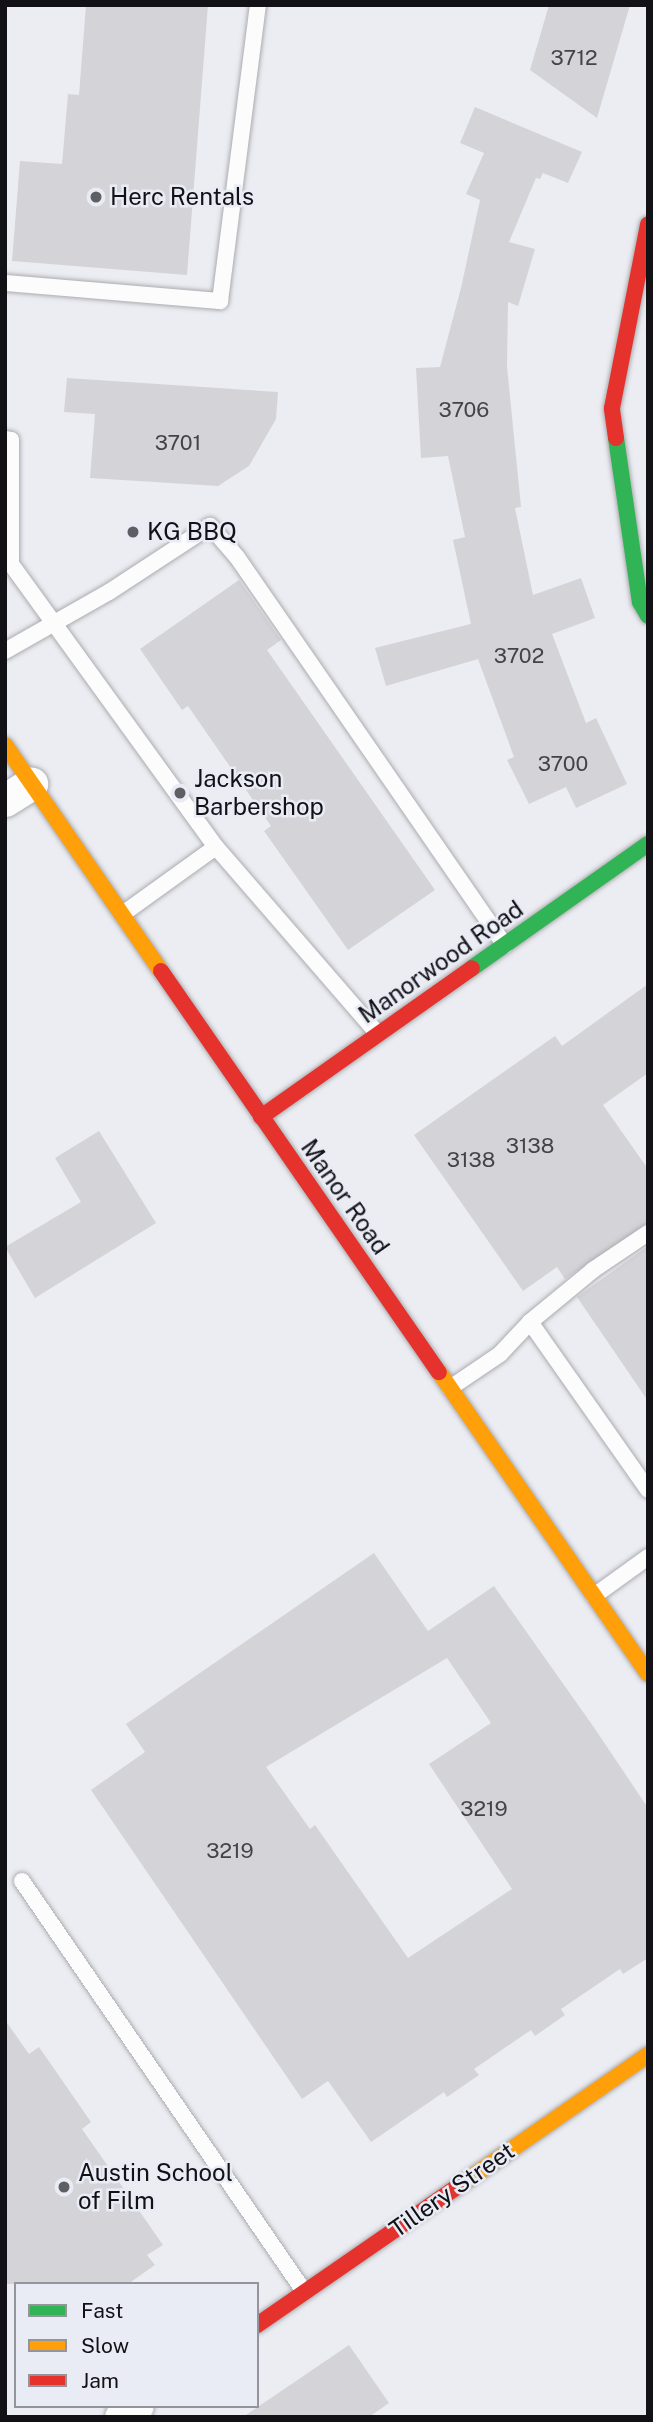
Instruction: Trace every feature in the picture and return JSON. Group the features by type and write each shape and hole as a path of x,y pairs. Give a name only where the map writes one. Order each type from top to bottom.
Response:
{"street":[{"path":"648,225 612,408 640,602 648,616"},
{"name":"Manor Road","path":"5,745 18,792 124,913 261,1117 648,1674"},
{"name":"Manorwood Road","path":"261,1117 648,844"},
{"name":"Tillery Street","path":"259,2324 648,2055"}],"lane":[{"path":"5,283 220,301 258,5"},
{"path":"5,439 11,440 11,564 56,622 216,847 378,1034"},
{"path":"5,651 210,526 237,557 505,945"},
{"path":"124,913 216,847"},
{"path":"450,1388 500,1354 530,1322 648,1233"},
{"path":"530,1322 648,1490"},
{"path":"594,1596 648,1558"},
{"path":"22,1881 304,2292"}],"building":[{"path":"86,5 208,5 187,275 12,261 20,161 62,164 68,94 79,95"},
{"path":"549,5 630,5 597,118 530,70"},
{"path":"475,107 582,152 568,183 543,173 540,179 536,178 509,242 535,249 518,306 508,302 507,367 521,507 515,508 533,595 581,578 595,618 552,634 586,723 596,718 627,784 576,808 566,787 529,804 507,760 514,757 478,659 386,686 375,648 471,624 453,540 465,537 448,456 421,458 416,368 440,367 461,288 480,200 466,194 484,153 460,143"},
{"path":"67,378 278,392 276,419 249,466 218,486 90,478 95,414 64,412"},
{"path":"239,580 281,640 267,650 435,890 348,950 264,831 271,826 188,706 182,710 140,649"},
{"path":"648,984 648,1073 603,1105 648,1169 648,1223 565,1279 557,1267 523,1291 414,1135 555,1036 562,1046"},
{"path":"99,1131 156,1223 35,1298 5,1247 81,1202 55,1158"},
{"path":"648,1246 648,1401 577,1297"},
{"path":"374,1553 428,1631 494,1586 648,1808 648,1958 623,1974 620,1969 561,2009 565,2015 535,2036 531,2030 474,2069 479,2075 447,2097 444,2092 371,2142 328,2081 302,2099 91,1790 145,1752 126,1724","holes":["447,1658 491,1723 429,1764 512,1889 408,1958 315,1825 310,1829 266,1767"]},
{"name":"Austin School of Film","path":"5,2020 29,2054 39,2047 91,2122 82,2129 163,2245 147,2255 155,2265 131,2282 5,2284"},
{"path":"349,2345 389,2403 369,2417 243,2417"}],"traffic: fast":[{"path":"616,438 640,602 648,616"},
{"path":"472,968 648,844"}],"traffic: slow":[{"path":"5,745 161,971"},
{"path":"439,1372 648,1674"},
{"path":"460,2185 648,2055"}],"traffic: jam":[{"path":"616,438 612,408 648,225"},
{"path":"261,1117 472,968"},
{"path":"161,971 439,1372"},
{"path":"259,2324 460,2185"}],"place":[{"name":"Herc Rentals","path":"96,197"},
{"name":"KG BBQ","path":"133,532"},
{"name":"Jackson Barbershop","path":"180,793"},
{"name":"Austin School of Film","path":"64,2187"}]}
